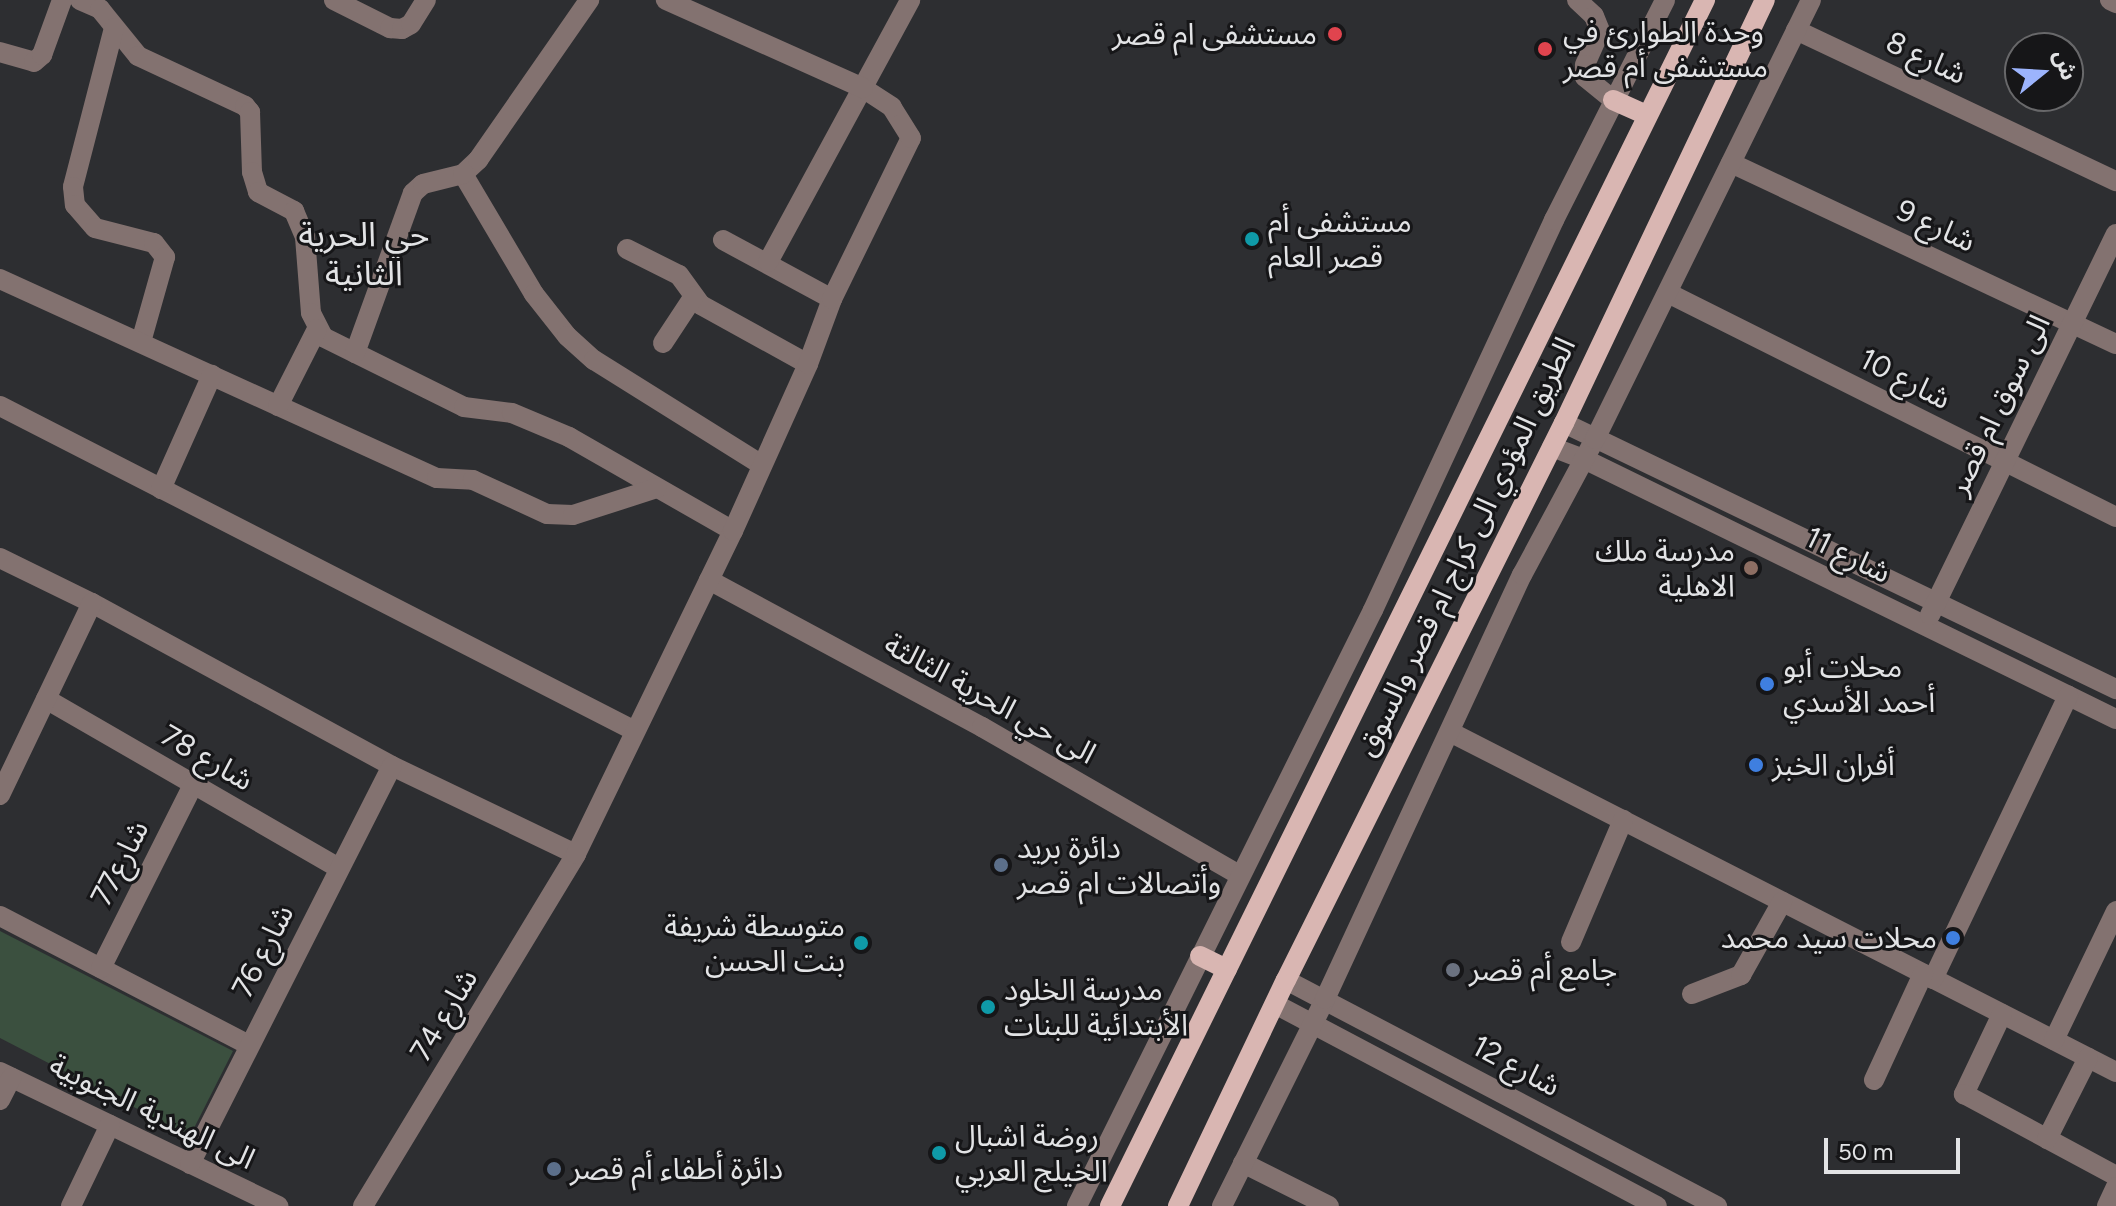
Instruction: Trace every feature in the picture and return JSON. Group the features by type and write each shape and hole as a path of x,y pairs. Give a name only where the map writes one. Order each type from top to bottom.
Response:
{"main road":[{"path":"1110,1206 1705,0"},
{"name":"الطريق المؤدي الى كراج ام قصر والسوق","path":"1178,1206 1286,980 1564,423 1765,0"},
{"path":"1613,100 1647,115"},
{"path":"1200,956 1227,969"}],"street":[{"path":"0,52 34,62 42,55 62,0"},
{"path":"80,0 100,9 138,56 245,106 250,112 252,172 258,192 294,211 305,237 311,313 323,337 464,407 512,413 569,437 733,531"},
{"path":"334,0 390,28 402,29 411,24 426,0"},
{"path":"355,353 413,193 423,184 463,174 478,160 589,0"},
{"path":"666,0 863,88"},
{"path":"768,262 910,0"},
{"path":"1577,0 1594,16 1600,31 1585,65 1585,77 1613,100"},
{"path":"1077,1206 1373,610 1613,100 1665,0"},
{"path":"1222,1206 1325,999 1522,575 1595,439 1811,0"},
{"path":"2110,0 2116,3"},
{"path":"114,28 73,187 75,205 95,228 154,243 165,257 141,342"},
{"name":"شارع 8","path":"1796,30 2116,181"},
{"name":"شارع 74","path":"363,1206 576,854 733,531 808,364 832,299 911,138 892,107 863,88"},
{"name":"شارع 9","path":"1731,163 2116,344"},
{"path":"463,174 534,294 567,336 594,360 762,465"},
{"name":"الى سوق ام قصر","path":"1925,626 2116,234"},
{"path":"723,240 832,299"},
{"path":"627,249 679,275 701,305 808,364"},
{"path":"0,279 437,478 473,480 547,514 573,515 657,488"},
{"name":"شارع 10","path":"1668,293 2116,517"},
{"path":"663,343 694,296"},
{"path":"278,406 317,329"},
{"path":"161,489 212,375"},
{"path":"0,406 635,731"},
{"name":"شارع 11","path":"1564,423 2116,689"},
{"name":"شارع 11","path":"1552,447 1584,459 2116,719"},
{"path":"0,558 92,603 392,766 576,854"},
{"name":"الى حي الحرية الثالثة","path":"709,580 982,727 1239,875"},
{"path":"0,795 92,603"},
{"path":"1874,1080 2068,696"},
{"name":"شارع 78","path":"46,699 339,868"},
{"path":"1450,732 2116,1072"},
{"name":"شارع 76","path":"190,1164 392,766"},
{"name":"شارع77","path":"101,968 193,785"},
{"path":"1571,942 1623,820"},
{"path":"1692,994 1741,975 1782,902"},
{"path":"2054,1040 2116,911"},
{"path":"0,916 249,1045"},
{"name":"شارع 12","path":"1286,980 1717,1206"},
{"name":"شارع 12","path":"1275,1004 1657,1206"},
{"path":"2002,1014 1964,1094 2116,1176"},
{"path":"2047,1139 2088,1058"},
{"path":"0,1100 6,1075"},
{"name":"الى الهندية الجنوبية","path":"6,1075 278,1206"},
{"path":"71,1206 110,1125"},
{"path":"1243,1163 1329,1206"},
{"path":"1657,1206 1670,1182"},
{"path":"2107,1206 2116,1187"}],"green space":[{"path":"0,931 233,1051 190,1136 0,1038"}],"place":[{"name":"مستشفى ام قصر","path":"1335,34"},
{"name":"وحدة الطوارئ في مستشفى أم قصر","path":"1545,49"},
{"name":"مستشفى أم قصر العام","path":"1252,239"},
{"name":"مدرسة ملك الاهلية","path":"1751,568"},
{"name":"محلات أبو أحمد الأسدي","path":"1767,684"},
{"name":"أفران الخبز","path":"1756,765"},
{"name":"دائرة بريد وأتصالات ام قصر","path":"1001,865"},
{"name":"محلات سيد محمد","path":"1953,938"},
{"name":"متوسطة شريفة بنت الحسن","path":"861,943"},
{"name":"جامع أم قصر","path":"1453,970"},
{"name":"مدرسة الخلود الأبتدائية للبنات","path":"988,1007"},
{"name":"روضة اشبال الخيلج العربي","path":"939,1153"},
{"name":"دائرة أطفاء أم قصر","path":"554,1169"}],"district":[{"name":"حي الحرية الثانية","path":"364,254"}]}
